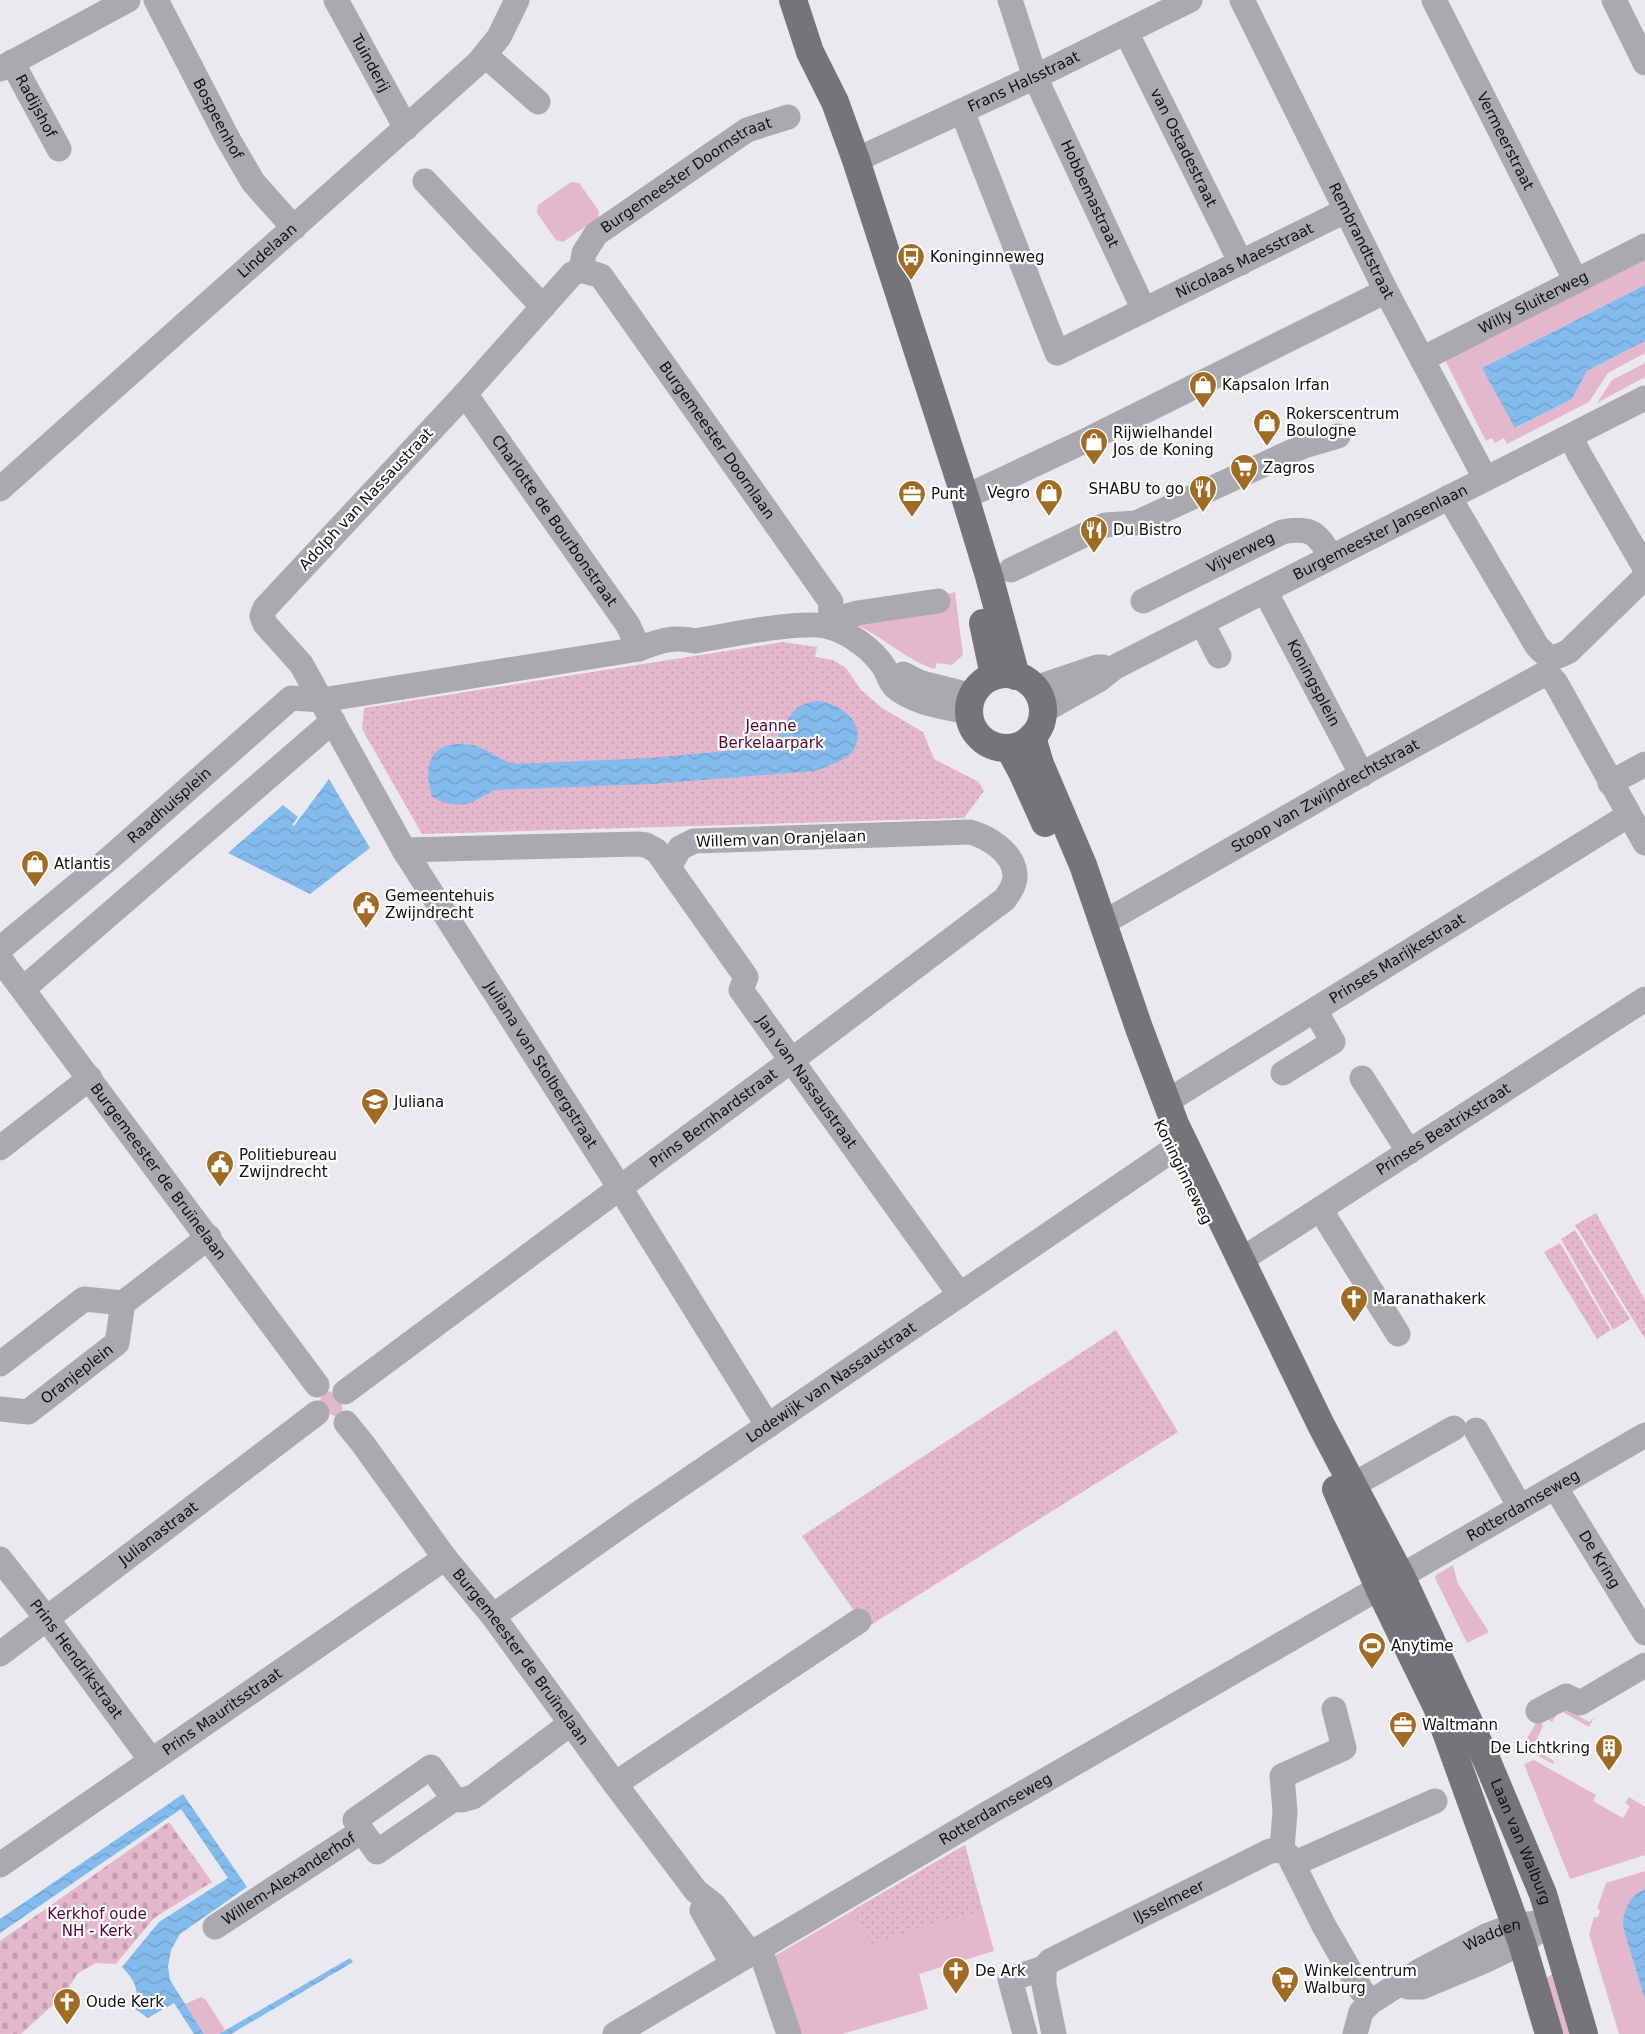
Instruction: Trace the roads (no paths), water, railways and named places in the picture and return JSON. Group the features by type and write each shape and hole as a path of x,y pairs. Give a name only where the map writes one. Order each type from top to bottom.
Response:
{"main road":[{"path":"793,0 810,52 830,139 912,387 973,581 1040,725 1020,743 990,744 979,736 972,725 971,704 982,684 1022,688"},
{"path":"810,52 835,102 856,160 965,497 1022,688"},
{"name":"Koninginneweg","path":"1020,743 1040,764 1083,865 1166,1102 1184,1144 1321,1425 1353,1485 1390,1582"},
{"name":"Koninginneweg","path":"1020,743 1022,772 1071,881 1133,1059 1171,1152 1339,1495 1390,1582"},
{"name":"Laan van Walburg","path":"1390,1582 1491,1770 1543,1894 1584,2034"},
{"name":"Laan van Walburg","path":"1390,1582 1519,1934 1549,2034"}],"street":[{"path":"6,65 128,0"},
{"name":"Bospeenhof","path":"156,0 228,139 253,182 294,228"},
{"name":"Tuinderij","path":"336,0 406,128"},
{"name":"Lindelaan","path":"0,489 478,63 499,37 517,0"},
{"name":"Hobbemastraat","path":"1010,0 1035,77 1144,310"},
{"name":"Frans Halsstraat","path":"856,160 1035,77 1132,42 1190,0"},
{"name":"Rembrandtstraat","path":"1242,0 1345,211 1485,478"},
{"name":"Vermeerstraat","path":"1434,0 1576,281"},
{"path":"1614,0 1645,62"},
{"name":"van Ostadestraat","path":"1132,42 1241,263"},
{"path":"484,55 538,102"},
{"name":"Radijshof","path":"6,65 59,150"},
{"name":"Nicolaas Maesstraat","path":"962,111 1057,353 1345,211"},
{"name":"Burgemeester Doornstraat","path":"581,270 584,253 596,234 748,130 788,117"},
{"path":"425,181 543,307"},
{"name":"Willy Sluiterweg","path":"1422,359 1645,246"},
{"name":"Adolph van Nassaustraat","path":"328,711 301,664 265,624 262,616 265,608 465,394 572,274 581,270"},
{"name":"Burgemeester Doornlaan","path":"581,270 601,276 831,602 830,627"},
{"path":"965,497 1091,438 1386,291"},
{"name":"Charlotte de Bourbonstraat","path":"465,394 628,625 639,649"},
{"name":"Burgemeester Jansenlaan","path":"1022,688 1097,667 1115,667 1645,398"},
{"path":"1011,570 1105,525 1136,523 1304,446 1338,436"},
{"path":"1571,437 1645,568"},
{"path":"1449,497 1536,646 1548,657 1556,683 1645,843"},
{"name":"Vijverweg","path":"1143,601 1282,532 1298,529 1312,532 1331,557"},
{"name":"Stoop van Zwijndrechtstraat","path":"1103,922 1362,774 1544,674 1645,577"},
{"name":"Koningsplein","path":"1265,591 1362,774"},
{"path":"830,627 844,617 857,613 938,601"},
{"path":"1202,623 1219,656"},
{"path":"23,988 328,711 639,649 662,653 670,652 681,650 695,640 807,625 830,627 854,637 884,667 971,704"},
{"name":"Raadhuisplein","path":"0,949 111,857 291,698 328,711"},
{"name":"Juliana van Stolbergstraat","path":"328,711 404,850 620,1188 768,1426"},
{"path":"1610,783 1645,764"},
{"name":"Prinses Marijkestraat","path":"1166,1102 1628,815"},
{"name":"Willem van Oranjelaan","path":"669,867 680,848 694,841 970,832"},
{"name":"Prins Bernhardstraat","path":"345,1392 792,1060 1005,899 1013,886 1016,874 1010,860 1000,848 983,836 970,832"},
{"path":"404,850 638,844 657,851 669,867"},
{"name":"Jan van Nassaustraat","path":"669,867 746,977 741,990 960,1295"},
{"name":"Burgemeester de Bruïnelaan","path":"0,959 317,1385"},
{"name":"Prinses Beatrixstraat","path":"1241,1260 1645,999"},
{"path":"1283,1073 1333,1042 1315,1010"},
{"path":"0,1148 90,1078"},
{"path":"1362,1078 1409,1152"},
{"name":"Lodewijk van Nassaustraat","path":"493,1616 635,1516 1171,1152"},
{"path":"1320,1209 1398,1334"},
{"path":"0,1364 84,1299 123,1303 208,1237"},
{"name":"Oranjeplein","path":"0,1409 28,1412 117,1344 123,1303"},
{"path":"325,1381 340,1385 345,1392 353,1406 352,1416 346,1423 339,1426 328,1425 317,1413 310,1401 311,1394 317,1385 325,1381"},
{"name":"Julianastraat","path":"0,1654 317,1413"},
{"name":"Burgemeester de Bruïnelaan","path":"346,1423 444,1558 493,1616 615,1784 696,1891 703,1913 746,1955 764,1961 789,2034"},
{"path":"1353,1485 1465,1429 1520,1507"},
{"name":"Rotterdamseweg","path":"615,2034 641,2027 746,1955 1196,1692 1645,1434"},
{"name":"De Kring","path":"1555,1487 1645,1633"},
{"name":"Prins Mauritsstraat","path":"0,1865 444,1558"},
{"name":"Prins Hendrikstraat","path":"0,1559 47,1619 151,1760"},
{"path":"615,1784 859,1621"},
{"path":"1538,1711 1566,1696 1580,1703 1645,1665"},
{"path":"1334,1709 1344,1748 1282,1776 1288,1857 1324,1926 1361,1990 1371,2002"},
{"name":"Willem-Alexanderhof","path":"454,1799 431,1767 355,1820 377,1852 454,1799 462,1800 477,1794 571,1724"},
{"name":"IJsselmeer","path":"1025,2034 1010,1979 1044,1968 1050,1961 1270,1851 1288,1857 1435,1800"},
{"name":"Willem-Alexanderhof","path":"215,1927 362,1831"},
{"name":"Wadden","path":"1355,2034 1361,2012 1371,2002 1421,1970 1481,1938 1519,1934 1550,1922"},
{"path":"1044,1968 1044,1985 1054,2034"}],"water":[{"path":"1645,285 1645,341 1587,371 1572,399 1515,428 1482,368"},
{"path":"818,701 834,705 848,715 857,728 858,736 851,753 838,762 815,771 652,784 495,790 473,802 460,805 445,803 432,797 428,770 433,756 438,750 446,746 456,744 474,745 515,764 650,758 761,748 771,743 778,736 791,714 797,708"},
{"path":"329,779 370,848 310,894 228,853 283,805 298,817 292,825 294,826"},
{"path":"183,1794 247,1887 180,1934 171,1950 168,1967 170,1980 204,2034 194,2034 174,2003 148,2018 135,2009 137,1991 133,1981 122,1967 159,1922 228,1878 181,1809 0,1933 0,1919"},
{"path":"1645,1889 1645,2001 1623,1922 1631,1900 1640,1891"},
{"path":"350,1958 353,1962 231,2034 219,2034"}],"place":[{"name":"Koninginneweg","path":"911,281"},
{"name":"Kapsalon Irfan","path":"1203,409"},
{"name":"Rokerscentrum Boulogne","path":"1267,447"},
{"name":"Rijwielhandel Jos de Koning","path":"1094,466"},
{"name":"Zagros","path":"1244,492"},
{"name":"SHABU to go","path":"1203,513"},
{"name":"Vegro","path":"1049,517"},
{"name":"Punt","path":"912,518"},
{"name":"Du Bistro","path":"1094,554"},
{"name":"Atlantis","path":"35,888"},
{"name":"Gemeentehuis Zwijndrecht","path":"366,929"},
{"name":"Juliana","path":"375,1126"},
{"name":"Politiebureau Zwijndrecht","path":"220,1188"},
{"name":"Maranathakerk","path":"1354,1323"},
{"name":"Anytime","path":"1372,1670"},
{"name":"Waltmann","path":"1403,1749"},
{"name":"De Lichtkring","path":"1609,1772"},
{"name":"De Ark","path":"956,1995"},
{"name":"Winkelcentrum Walburg","path":"1285,2004"},
{"name":"Oude Kerk","path":"67,2026"}],"park label":[{"name":"Jeanne Berkelaarpark","path":"771,734"},
{"name":"Kerkhof oude NH - Kerk","path":"97,1922"}]}
